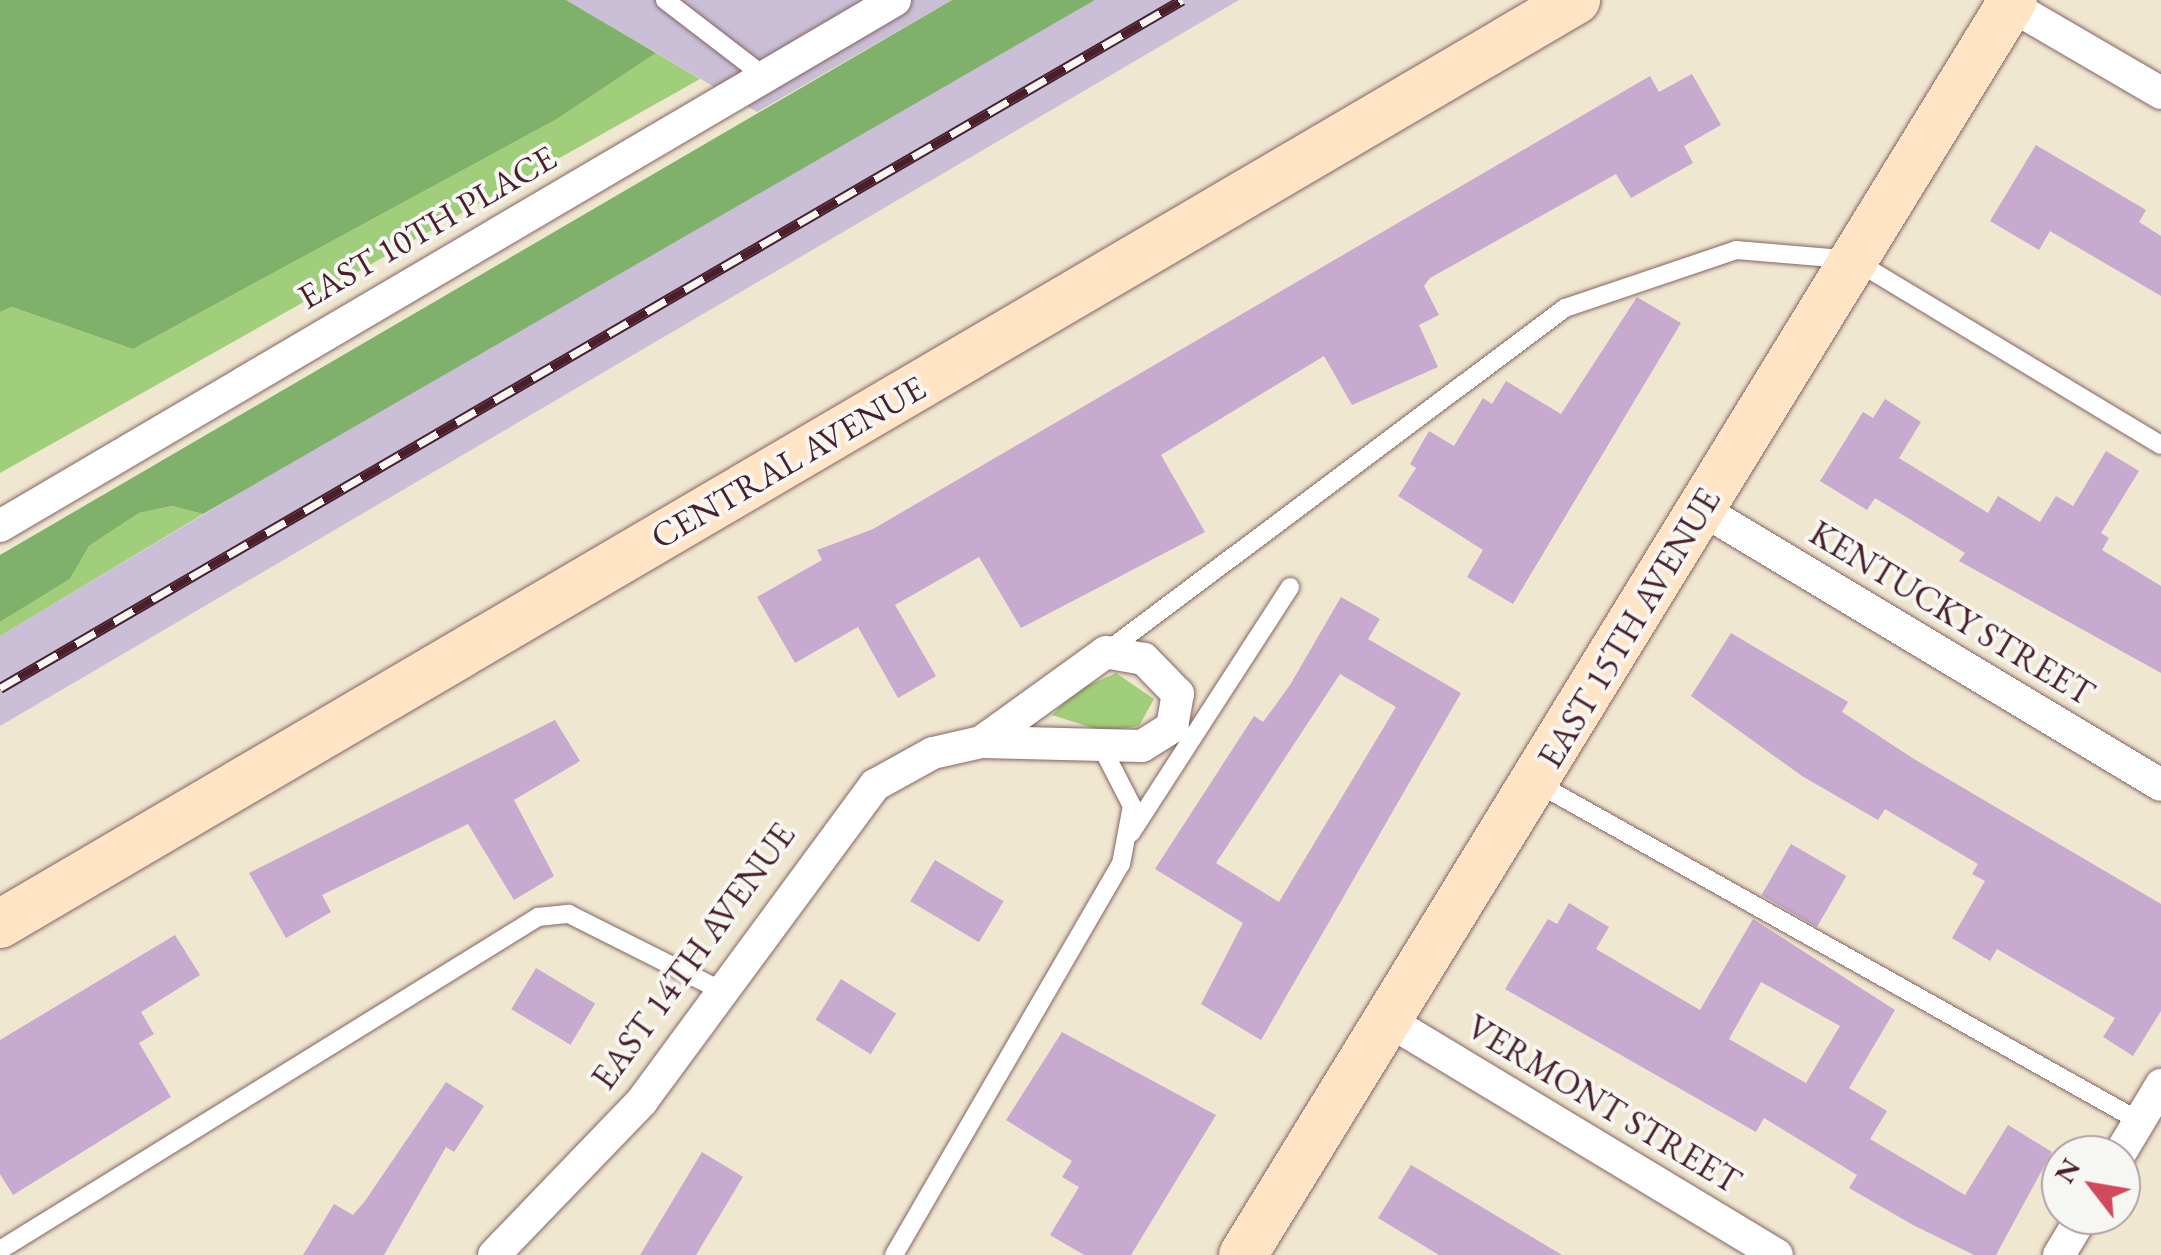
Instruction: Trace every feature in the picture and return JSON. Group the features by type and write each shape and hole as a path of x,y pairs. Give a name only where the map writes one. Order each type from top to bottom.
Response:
{"street":[{"name":"EAST 10TH PLACE","path":"0,526 896,0"},
{"name":"CENTRAL AVENUE","path":"0,924 1576,0"},
{"path":"2011,2 2161,93"},
{"name":"EAST 15TH AVENUE","path":"1243,1255 2011,2"},
{"name":"KENTUCKY STREET","path":"1701,509 2161,785"},
{"name":"EAST 14TH AVENUE","path":"494,1255 642,1101 875,785 933,754 981,742 1102,748 1158,739 1178,710 1158,667 1106,652 981,742"},
{"name":"VERMONT STREET","path":"1388,1020 1778,1255"},
{"path":"2131,1135 2161,1086"}],"lane":[{"path":"665,0 764,76"},
{"path":"1106,652 1565,308 1736,250 1854,260 2161,445"},
{"path":"894,1255 1131,834 1290,587"},
{"path":"1102,748 1128,793 1131,834"},
{"path":"1535,782 2139,1121"},
{"path":"0,1250 538,918 569,914 722,990"}],"shaded area":[{"path":"566,0 952,0 757,112"},
{"path":"1095,0 1239,0 0,726 0,636 482,348"}],"green space":[{"path":"0,0 566,0 656,53 557,119 133,349 12,307 0,312"},
{"path":"952,0 1095,0 203,514 172,506 139,513 89,546 70,579 0,622 0,555"},
{"path":"656,53 700,79 0,473 0,312 12,307 133,349 557,119"},
{"path":"172,506 203,514 0,636 0,622 70,579 89,546 139,513"},
{"path":"1116,673 1154,699 1139,726 1105,732 1052,715 1076,691"}],"building":[{"path":"1692,74 1721,125 1684,146 1693,163 1631,198 1616,174 1430,278 1424,286 1439,315 1419,325 1438,367 1352,405 1324,356 1161,455 1205,532 1021,628 979,557 895,605 936,676 898,698 858,627 795,663 757,597 822,560 817,550 873,529 1650,76 1659,92"},
{"path":"2036,145 2146,210 2139,222 2161,236 2161,296 2050,231 2039,250 1990,221"},
{"path":"1637,297 1681,323 1513,604 1467,577 1483,550 1398,496 1416,468 1410,464 1429,431 1454,446 1483,398 1492,404 1506,381 1561,414"},
{"path":"1885,399 1921,422 1899,458 1988,513 1998,496 2040,522 2056,496 2073,506 2106,451 2139,471 2101,533 2109,538 2102,550 2161,586 2161,673 1959,561 1965,553 1875,498 1867,510 1820,481 1863,412 1873,418"},
{"path":"1341,597 1380,619 1368,639 1461,693 1261,1040 1201,1004 1243,923 1155,869 1254,716 1263,722 1290,685","holes":["1340,674 1396,707 1279,902 1216,863"]},
{"path":"1731,633 1848,702 1842,712 1914,759 2161,904 2161,1011 2133,1056 2103,1037 2115,1018 1997,949 1990,961 1952,938 1985,881 1972,874 1978,864 1885,809 1878,820 1802,776 1691,696"},
{"path":"555,720 580,761 514,800 554,876 514,900 468,824 322,895 331,912 286,938 249,873"},
{"path":"1791,844 1846,876 1817,927 1762,895"},
{"path":"935,860 1004,901 979,942 910,901"},
{"path":"1569,903 1609,927 1596,949 1700,1010 1753,919 1895,1010 1849,1088 1887,1111 1870,1139 1965,1195 2008,1125 2041,1145 2041,1172 1996,1255 1974,1255 1913,1225 1849,1188 1857,1175 1764,1118 1756,1132 1505,989 1548,919 1557,924","holes":["1761,982 1840,1026 1806,1083 1729,1039"]},
{"path":"175,935 200,975 141,1012 154,1034 139,1043 171,1097 13,1195 0,1174 0,1040"},
{"path":"536,968 595,1004 570,1045 511,1009"},
{"path":"841,979 896,1013 871,1054 816,1020"},
{"path":"1062,1032 1216,1115 1131,1255 1084,1255 1050,1235 1079,1187 1062,1177 1072,1161 1006,1120"},
{"path":"446,1082 484,1106 454,1152 446,1147 384,1255 303,1255 334,1204 353,1215 365,1201"},
{"path":"702,1152 743,1177 696,1255 640,1255"},
{"path":"1411,1165 1562,1255 1439,1255 1378,1218"}],"railway":[{"path":"0,688 1182,0"}]}
